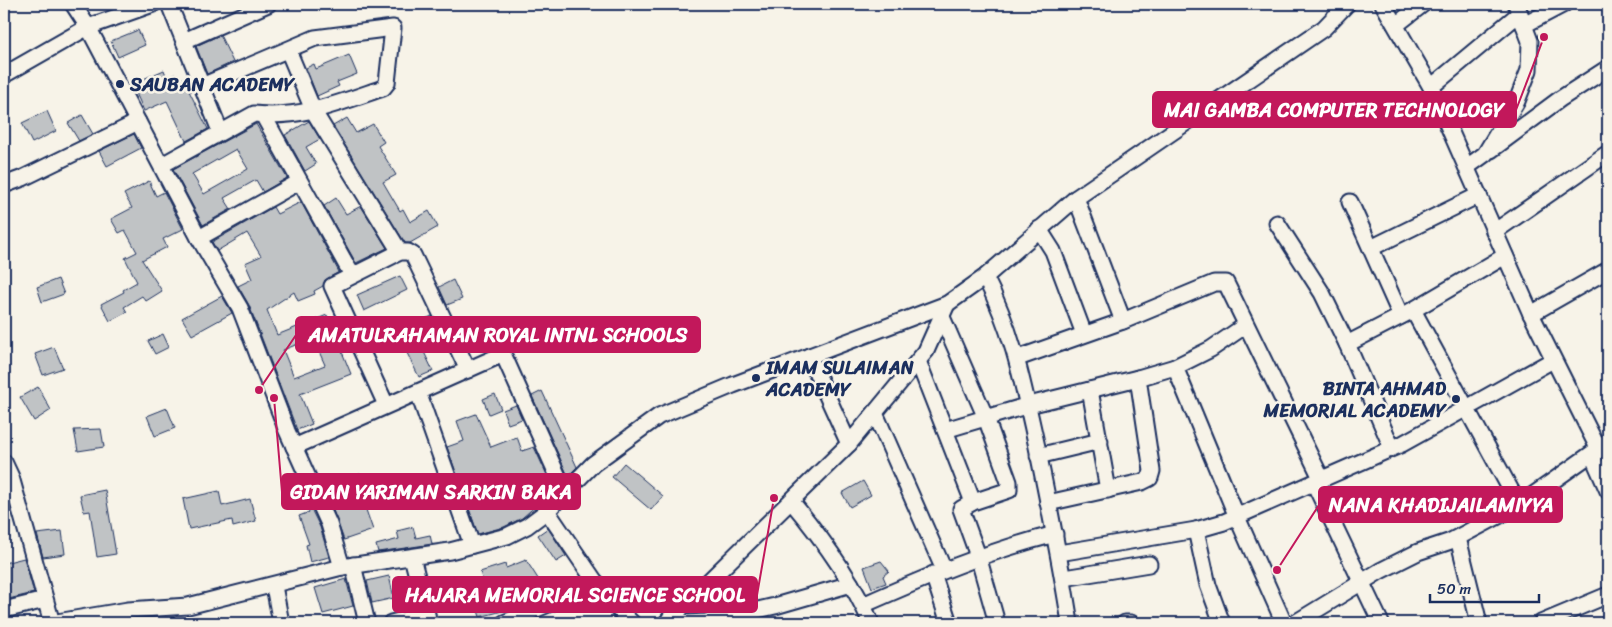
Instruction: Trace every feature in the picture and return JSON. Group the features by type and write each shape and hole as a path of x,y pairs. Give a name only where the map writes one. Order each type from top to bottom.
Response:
{"street":[{"path":"73,4 88,27 199,238 240,308 294,447 348,566 367,623"},
{"path":"4,75 88,27 153,4"},
{"path":"169,4 220,131"},
{"path":"184,41 268,4"},
{"path":"4,462 11,476 51,623 128,610 188,606 348,566 412,557 507,536 527,526 547,511 593,464 659,416 809,356 944,311 1076,198 1324,28 1348,4"},
{"path":"1383,4 1431,87 1531,314 1600,449 1608,491"},
{"path":"1396,25 1422,4"},
{"path":"1431,87 1520,14 1564,4"},
{"path":"1485,154 1517,101 1529,70 1530,41 1520,14"},
{"path":"162,165 220,131 254,114 314,112 385,86 393,28 315,38 202,86"},
{"path":"288,50 314,112 400,252"},
{"path":"1467,167 1560,99 1608,68"},
{"path":"263,115 352,275"},
{"path":"4,185 23,178 138,122"},
{"path":"1494,232 1608,152"},
{"path":"199,238 299,182"},
{"path":"1371,248 1479,195"},
{"path":"1076,198 1123,321"},
{"path":"1350,202 1371,248 1407,312 1466,409 1519,505"},
{"path":"1277,222 1322,293 1347,344 1392,448"},
{"path":"1039,229 1053,251 1084,334"},
{"path":"386,405 332,287 334,284 400,252 408,252 413,255 468,370"},
{"path":"1347,344 1505,256"},
{"path":"1531,314 1608,270"},
{"path":"985,276 1004,316 1018,358 1064,578 1070,623"},
{"path":"1018,358 1123,321 1220,282 1226,283 1318,481 1360,582 1381,623"},
{"path":"668,621 849,444 926,351 944,311"},
{"path":"944,311 1009,482 1009,490 962,507 962,515 978,556 997,623"},
{"path":"945,430 1028,405 1175,367 1211,349 1246,325"},
{"path":"294,447 498,356 504,356 565,492"},
{"path":"809,356 849,444"},
{"path":"1059,553 1196,530 1237,517 1392,448 1553,360"},
{"path":"918,361 973,502"},
{"path":"1175,367 1237,517 1284,623"},
{"path":"1048,503 1142,482 1150,478 1152,471 1138,378"},
{"path":"1090,390 1108,490"},
{"path":"418,392 472,545"},
{"path":"875,413 939,572 950,623"},
{"path":"1038,456 1100,441"},
{"path":"1295,623 1360,582 1418,552 1458,538 1519,505 1600,449"},
{"path":"791,501 819,535 851,584 871,623"},
{"path":"547,511 605,596 632,623"},
{"path":"1196,530 1208,585 1222,623"},
{"path":"863,605 978,556 1055,534"},
{"path":"1458,538 1480,623"},
{"path":"391,623 428,619 412,557"},
{"path":"1064,578 1150,564"},
{"path":"504,623 597,583"},
{"path":"668,621 706,622 775,606 851,584"},
{"path":"274,586 282,623"},
{"path":"1542,623 1608,595"},
{"path":"4,610 45,600"},
{"path":"1124,623 1131,623"}],"building":[{"path":"138,30 145,45 118,57 111,41"},
{"path":"220,35 233,62 207,74 196,46"},
{"path":"349,55 357,74 337,82 339,86 317,96 306,68 314,64 316,69"},
{"path":"164,70 167,78 175,74 178,81 186,77 192,91 189,91 208,129 186,141 167,101 144,111 132,84"},
{"path":"47,111 56,131 32,143 22,123"},
{"path":"82,115 93,134 79,141 68,123"},
{"path":"347,118 356,133 373,124 384,142 378,146 396,175 383,182 400,211 403,209 410,222 429,211 438,227 410,243 405,243 333,126"},
{"path":"309,121 320,139 306,147 316,164 305,171 285,135"},
{"path":"256,124 287,178 263,192 256,180 224,198 231,209 203,225 173,169","holes":["236,149 248,169 204,194 192,174"]},
{"path":"134,134 141,148 107,166 99,151"},
{"path":"149,181 156,196 164,192 183,229 163,239 167,247 142,260 162,291 146,301 142,296 124,307 127,312 110,321 101,304 124,292 123,290 137,282 125,258 137,252 125,230 119,233 111,219 132,208 124,194"},
{"path":"336,198 346,214 361,206 387,248 356,263 324,206"},
{"path":"301,202 339,272 325,280 323,286 314,291 315,294 298,301 294,292 267,310 277,335 327,315 351,374 300,394 312,424 297,430 249,305 238,286 252,279 245,263 261,256 247,233 217,251 212,242 273,207 277,214","holes":["313,338 325,365 294,377 283,350"]},
{"path":"400,276 407,290 364,311 357,295"},
{"path":"58,279 64,294 42,302 37,287"},
{"path":"453,280 462,299 447,305 439,287"},
{"path":"222,296 232,313 192,335 182,318"},
{"path":"432,316 445,343 424,352 433,371 419,377 404,347 420,340 413,324"},
{"path":"163,334 169,347 155,354 148,341"},
{"path":"54,347 63,368 43,375 35,354"},
{"path":"38,387 51,410 34,421 20,397"},
{"path":"542,391 577,467 568,476 532,396"},
{"path":"495,394 501,409 489,414 483,399"},
{"path":"516,405 522,419 508,424 503,410"},
{"path":"167,408 175,428 155,436 147,416"},
{"path":"476,414 491,447 517,437 522,451 534,447 554,490 522,518 504,527 478,534 447,447 464,441 457,421"},
{"path":"101,429 104,447 78,451 74,430"},
{"path":"624,463 663,496 651,510 612,477"},
{"path":"360,474 366,493 379,489 383,502 365,507 373,530 344,540 331,505 345,500 339,481"},
{"path":"863,481 871,495 850,507 842,493"},
{"path":"105,490 116,554 97,557 90,511 84,512 80,495"},
{"path":"219,491 222,506 250,499 256,521 233,527 232,520 189,529 183,499"},
{"path":"312,511 320,527 329,557 310,562 306,545 309,544 299,516"},
{"path":"413,527 416,538 430,535 432,544 378,552 376,545 399,539 397,531"},
{"path":"548,528 566,556 556,562 538,535"},
{"path":"62,531 65,554 43,557 37,534"},
{"path":"24,558 34,593 4,600 4,563"},
{"path":"526,560 542,585 545,595 521,606 480,617 477,607 490,603 480,572 505,564 506,568"},
{"path":"881,561 889,571 883,576 886,583 872,588 864,567"},
{"path":"389,576 394,598 372,603 367,581"},
{"path":"346,579 353,606 323,614 315,588"}],"place":[{"name":"MAI GAMBA COMPUTER TECHNOLOGY","path":"1544,37"},
{"name":"SAUBAN ACADEMY","path":"120,84"},
{"name":"IMAM SULAIMAN ACADEMY","path":"756,378"},
{"name":"AMATULRAHAMAN ROYAL INTNL SCHOOLS","path":"259,390"},
{"name":"GIDAN YARIMAN SARKIN BAKA","path":"274,398"},
{"name":"BINTA AHMAD MEMORIAL ACADEMY","path":"1456,399"},
{"name":"HAJARA MEMORIAL SCIENCE SCHOOL","path":"774,498"},
{"name":"NANA KHADIJAILAMIYYA","path":"1277,570"}]}
